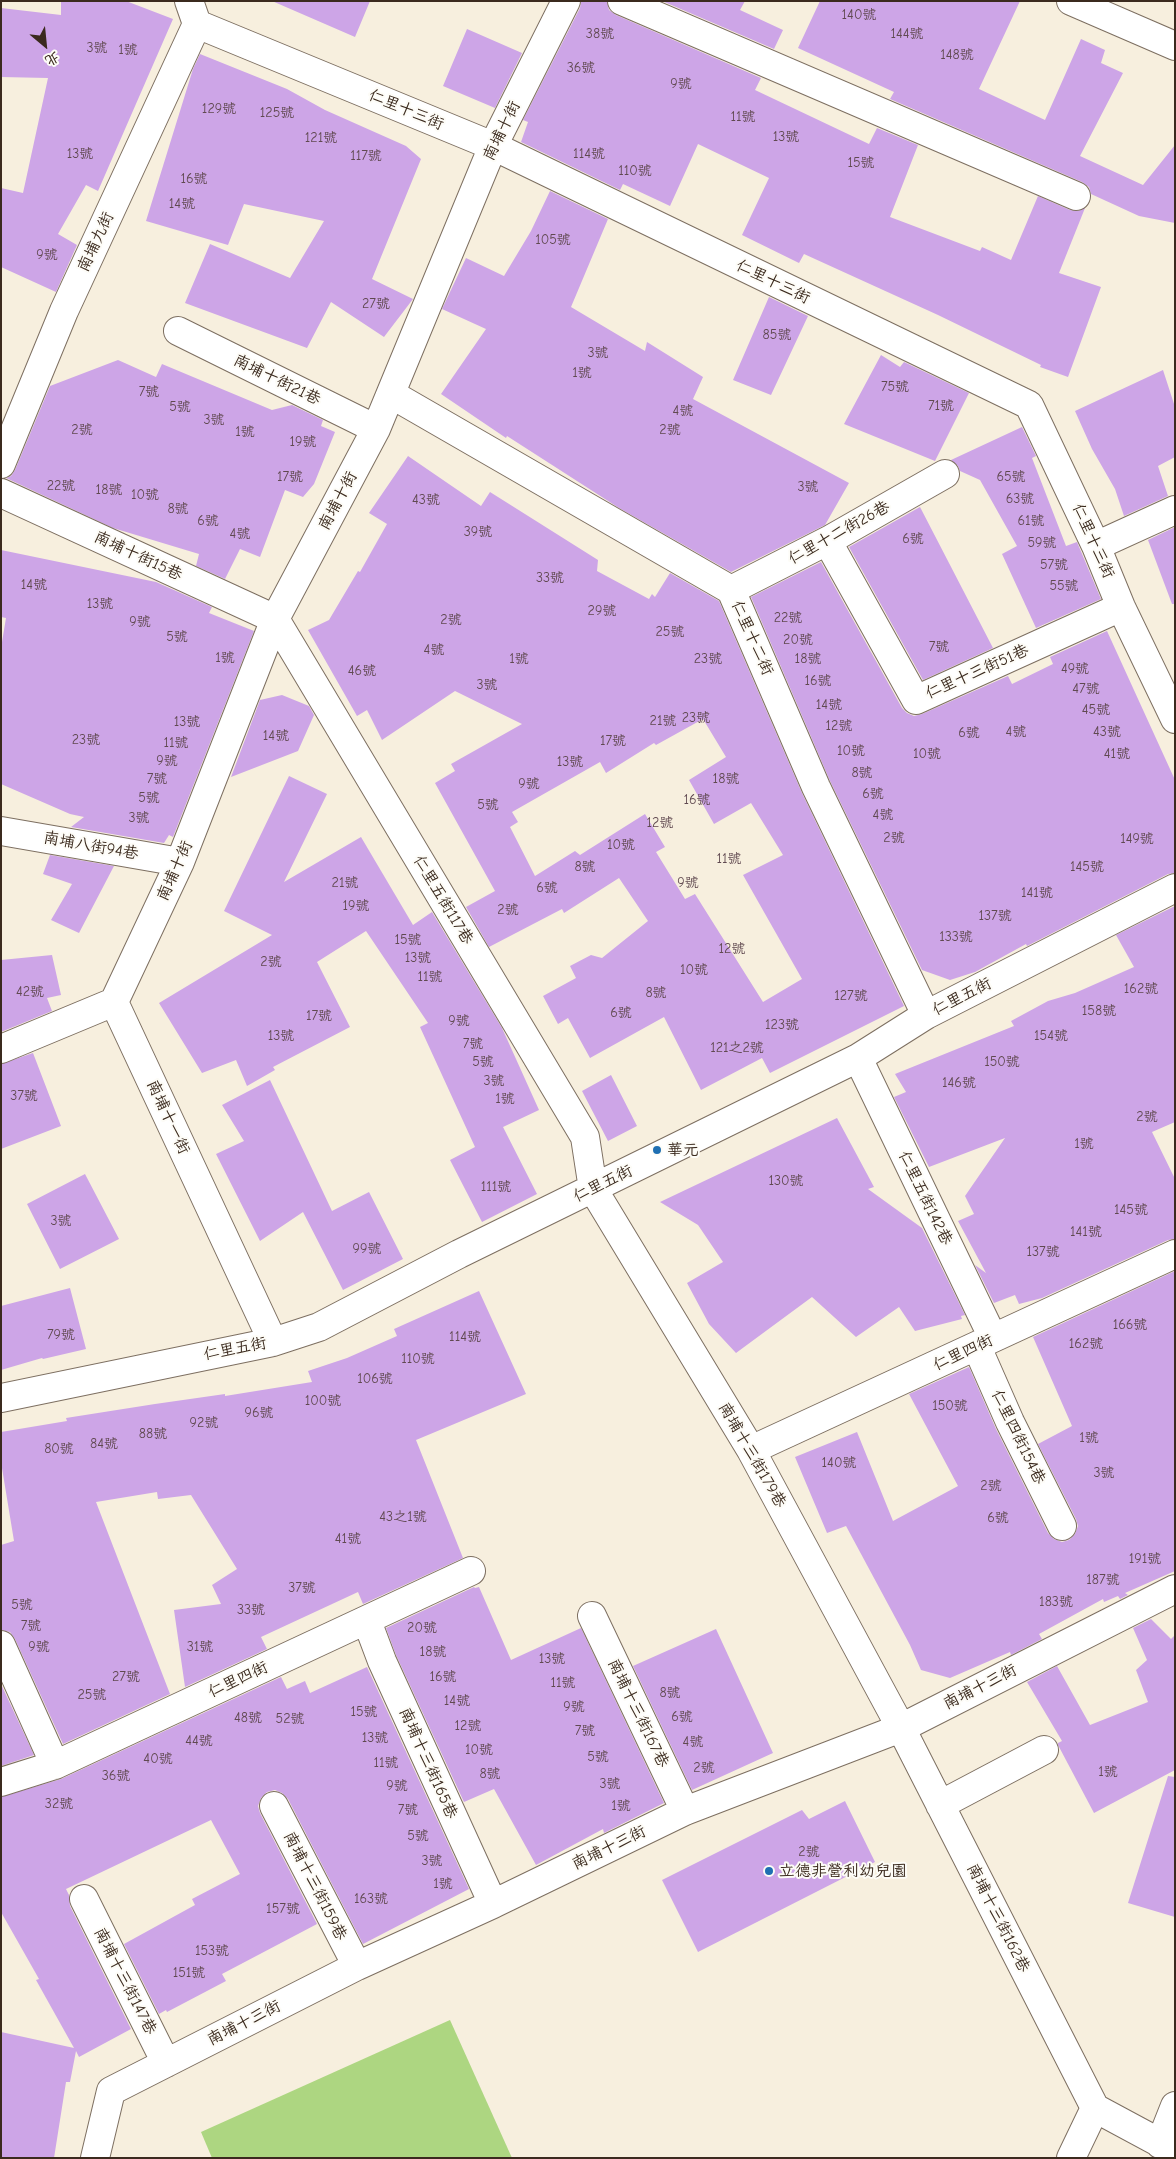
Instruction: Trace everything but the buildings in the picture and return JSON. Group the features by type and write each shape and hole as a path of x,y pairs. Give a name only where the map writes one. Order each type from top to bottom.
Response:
{"street":[{"name":"南埔十街","path":"114,1002 180,862 275,619 376,429 493,146 566,1"},
{"path":"622,1 1076,196"},
{"path":"1070,1 1175,46"},
{"name":"仁里十三街","path":"193,12 493,146 1029,406 1096,546 1121,607 1175,719"},
{"name":"南埔九街","path":"1,464 64,311 193,12"},
{"name":"南埔十街21巷","path":"178,331 376,429"},
{"name":"仁里十二街","path":"391,394 731,590 816,787 926,1015"},
{"name":"仁里十二街26巷","path":"731,590 828,542 945,474"},
{"name":"南埔十街15巷","path":"1,493 275,619"},
{"path":"1096,546 1175,510"},
{"name":"仁里十三街51巷","path":"828,542 916,700 1121,607"},
{"name":"仁里五街117巷","path":"275,619 585,1137 593,1189"},
{"name":"南埔八街94巷","path":"1,831 180,862"},
{"name":"仁里五街","path":"1,1398 273,1342 319,1327 459,1254 858,1058 926,1015 1175,888"},
{"path":"1,1049 114,1002"},
{"name":"南埔十一街","path":"114,1002 273,1342"},
{"name":"仁里五街142巷","path":"858,1058 985,1343"},
{"name":"南埔十三街179巷","path":"593,1189 751,1450 901,1728"},
{"name":"仁里四街","path":"751,1450 1175,1254"},
{"name":"仁里四街154巷","path":"985,1343 1010,1422 1062,1526"},
{"name":"仁里四街","path":"1,1782 55,1765 471,1571"},
{"name":"南埔十三街","path":"94,2158 111,2091 357,1966 492,1904 685,1811 901,1728 1175,1589"},
{"name":"南埔十三街167巷","path":"592,1616 685,1811"},
{"name":"南埔十三街165巷","path":"367,1620 382,1661 492,1904"},
{"path":"1,1645 55,1765"},
{"name":"南埔十三街162巷","path":"901,1728 1095,2108"},
{"path":"940,1805 1044,1750"},
{"name":"南埔十三街159巷","path":"274,1806 357,1966"},
{"name":"南埔十三街147巷","path":"84,1899 166,2063"},
{"path":"1072,2158 1095,2108 1167,2148 1175,2106"}],"green space":[{"path":"450,2020 512,2158 212,2158 201,2132"}],"place":[{"name":"華元","path":"657,1150"},
{"name":"立德非營利幼兒園","path":"769,1871"}]}
